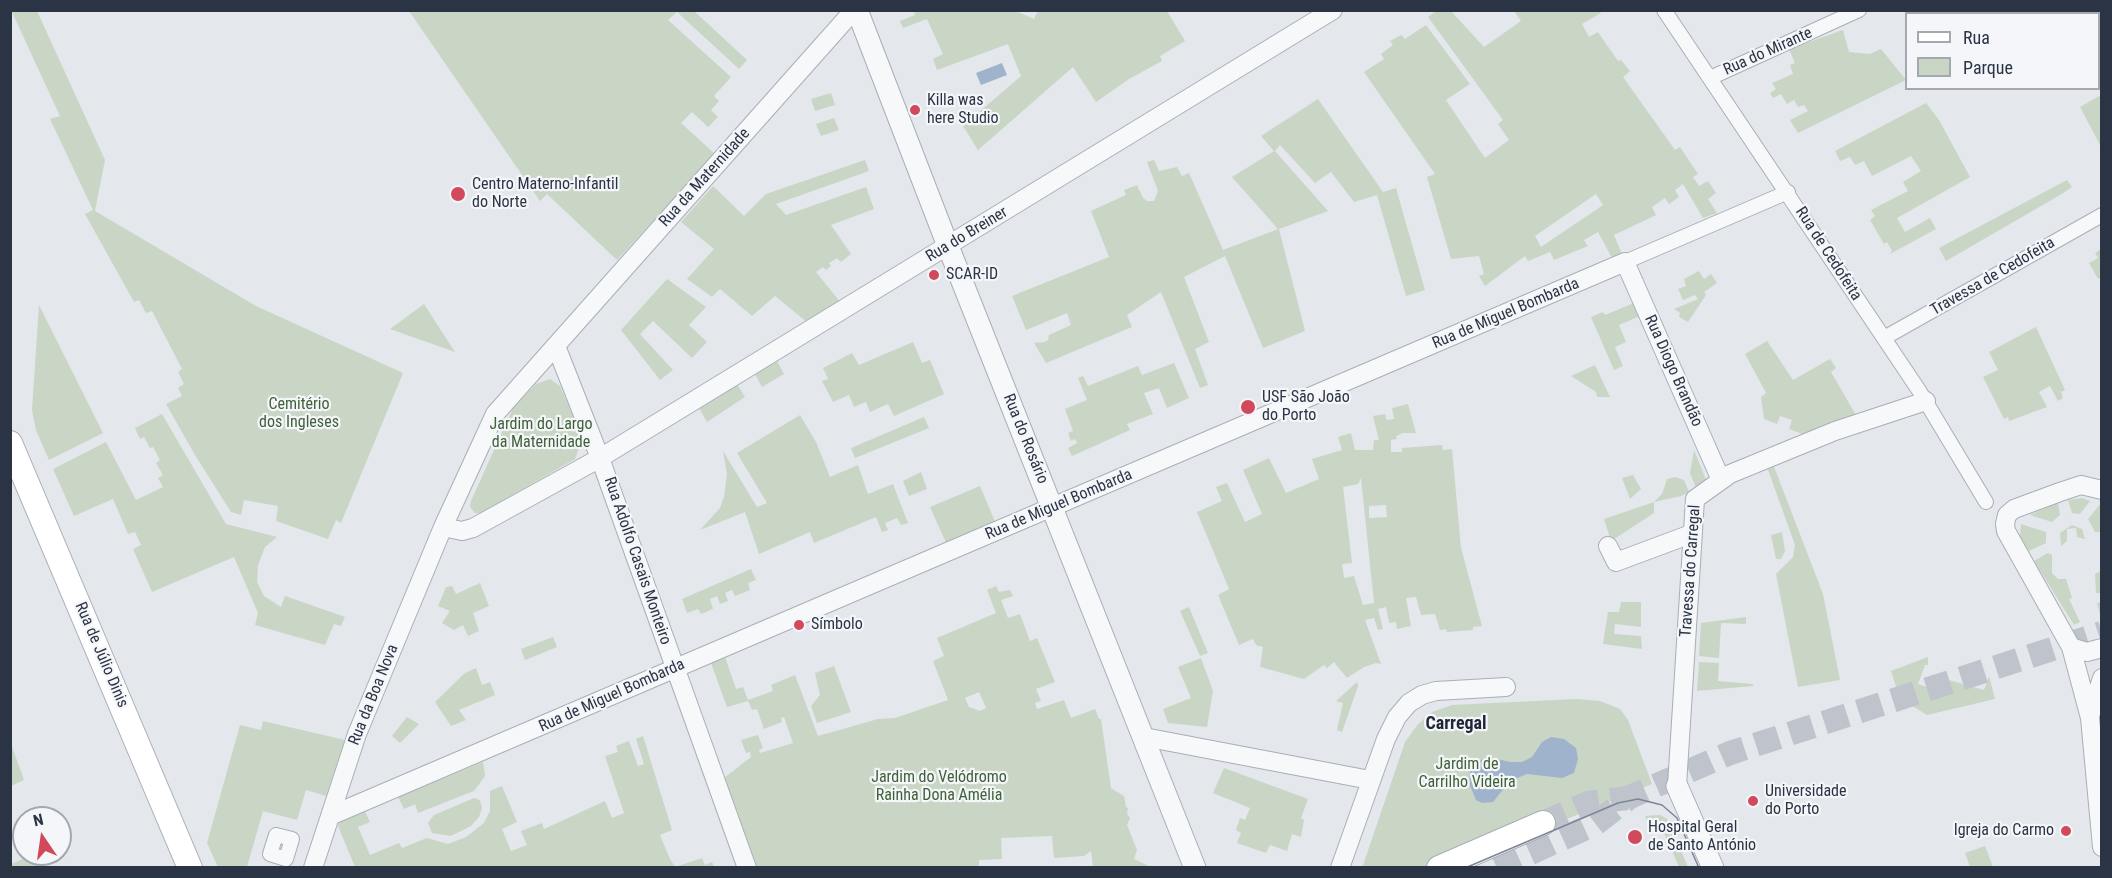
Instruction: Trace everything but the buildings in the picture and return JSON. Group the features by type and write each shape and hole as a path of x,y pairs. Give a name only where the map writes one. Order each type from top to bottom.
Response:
{"main road":[{"name":"Rua de Júlio Dinis","path":"10,443 190,867"},
{"path":"1439,867 1543,823"}],"street":[{"name":"Rua do Rosário","path":"855,10 1195,867"},
{"name":"Rua da Maternidade","path":"506,400 855,10"},
{"name":"Rua do Breiner","path":"444,527 462,531 472,528 600,458 1334,10"},
{"name":"Rua de Cedofeita","path":"1664,10 1926,401 1986,502"},
{"name":"Rua do Mirante","path":"1710,78 1859,10"},
{"name":"Rua de Miguel Bombarda","path":"330,816 1788,192"},
{"name":"Travessa de Cedofeita","path":"1884,338 2102,215"},
{"name":"Rua Diogo Brandão","path":"1625,262 1721,480"},
{"name":"Rua Adolfo Casais Monteiro","path":"556,346 600,458 747,867"},
{"name":"Rua da Boa Nova","path":"313,867 357,734 444,527 495,414 506,400"},
{"name":"Travessa do Carregal","path":"1677,786 1683,713 1690,534 1695,499 1721,480 1835,432 1926,401"},
{"path":"2102,490 2081,485 2060,492 2014,509 2007,515 2005,524 2006,531 2072,647 2090,718 2102,847"},
{"path":"1608,546 1616,562 1690,534"},
{"path":"2072,647 2087,652 2102,648"},
{"path":"2090,718 2102,678"},
{"path":"1340,867 1370,780 1397,717 1422,694 1436,691 1506,687"},
{"path":"1144,737 1370,780"},
{"path":"1677,786 1713,867"}],"green space":[{"name":"Cemitério dos Ingleses","path":"11,10 37,11 105,160 95,211 256,306 403,373 341,523 336,520 328,539 276,521 278,506 244,500 241,515 231,512 195,455 166,404 182,396 178,388 184,384 178,372 182,369 152,311 146,313 139,300 134,302 85,214 93,210 50,119 60,116"},
{"path":"914,10 1016,11 1034,19 1038,11 1167,11 1185,41 1160,56 1162,61 1129,79 1096,102 1073,67 978,150 963,126 1021,76 1008,44 937,70 933,59 943,54 927,19 903,28 900,21 915,15"},
{"path":"409,11 694,11 747,60 739,69 677,12 668,20 731,77 714,96 719,101 711,110 718,117 708,127 692,112 681,123 715,154 617,260 547,194 540,201"},
{"path":"1436,11 1451,11 1484,47 1521,21 1514,11 1599,11 1601,13 1582,24 1589,37 1598,32 1618,61 1621,60 1630,71 1623,77 1675,150 1680,147 1698,174 1693,177 1699,186 1708,181 1716,193 1708,199 1717,213 1703,218 1683,184 1675,190 1679,197 1669,204 1665,198 1652,207 1656,215 1614,235 1622,254 1612,258 1598,232 1584,240 1588,246 1554,260 1550,252 1528,261 1525,256 1485,286 1479,276 1484,274 1479,256 1451,259 1427,177 1435,174 1364,72 1384,59 1381,54 1393,45 1390,41 1401,35 1405,39 1426,25 1470,84 1446,100 1485,158 1509,140 1498,124 1503,120 1428,17","holes":["1596,194 1603,205 1541,247 1535,236"]},
{"path":"1843,30 1849,52 1870,54 1881,49 1905,80 1798,133 1790,120 1808,111 1804,105 1798,107 1794,100 1787,104 1781,94 1773,98 1770,93 1776,89 1772,83 1793,74 1790,65 1795,63 1789,49"},
{"path":"831,93 835,105 815,111 811,99"},
{"path":"2101,95 2101,147 2080,107"},
{"path":"1318,99 1383,192 1396,188 1425,290 1406,296 1377,195 1354,202 1331,172 1315,183 1280,145 1275,151 1328,211 1279,229 1305,331 1263,348 1225,256 1184,277 1209,342 1195,349 1208,385 1200,388 1161,292 1127,315 1132,327 1046,363 1034,343 1045,342 1049,335 1071,325 1067,313 1026,330 1012,296 1109,257 1091,211 1126,195 1124,190 1137,185 1143,198 1147,201 1154,201 1158,191 1147,162 1154,160 1159,171 1177,167 1182,176 1189,173 1223,250 1278,229 1232,177 1274,151 1261,136"},
{"path":"1926,103 1939,120 1970,177 1897,218 1905,232 1930,218 1936,229 1890,254 1892,251 1887,242 1884,244 1870,220 1875,216 1871,210 1908,191 1903,182 1921,171 1911,156 1872,176 1864,161 1855,165 1850,157 1840,161 1835,151"},
{"path":"834,118 839,130 821,136 816,124"},
{"path":"865,160 869,171 776,204 786,215 866,187 874,209 831,225 851,254 841,262 837,258 829,263 831,266 826,270 823,267 816,272 841,303 808,323 775,296 752,316 720,289 712,297 687,279 714,249 681,222 713,186 744,216 766,194"},
{"path":"2067,180 2072,187 1946,261 1939,248"},
{"path":"2101,249 2101,277 2098,279 2089,263 2098,258 2095,253"},
{"path":"1699,271 1704,279 1711,274 1717,283 1704,292 1706,295 1688,322 1679,317 1680,313 1674,309 1698,299 1695,295 1683,300 1678,289 1686,286 1684,279"},
{"path":"667,279 706,307 689,325 707,342 692,358 653,321 640,334 673,370 660,380 621,330"},
{"path":"1634,303 1640,316 1619,325 1626,342 1615,347 1623,366 1614,370 1591,317 1603,312 1605,315"},
{"path":"424,304 455,352 390,329"},
{"path":"39,305 103,433 49,460 36,430 32,410"},
{"path":"2036,327 2065,390 2061,392 2063,398 2058,401 2050,386 2039,392 2047,407 2009,421 2008,417 2004,419 1983,377 1998,370 1989,352"},
{"path":"1767,341 1793,380 1830,359 1836,368 1831,372 1857,417 1805,435 1789,429 1792,420 1780,416 1777,424 1764,419 1761,397 1766,393 1745,354"},
{"path":"913,342 922,363 930,360 944,394 894,416 888,404 870,412 866,402 854,407 849,395 833,402 822,381 828,379 823,368 852,353 859,365"},
{"path":"777,361 784,374 762,387 755,374"},
{"path":"1174,363 1189,398 1167,408 1159,388 1144,393 1153,414 1127,424 1130,430 1072,456 1068,448 1077,443 1075,439 1071,441 1068,433 1073,431 1065,409 1087,400 1078,378 1083,376 1088,386 1138,366 1142,375"},
{"path":"1595,365 1610,397 1597,397 1596,392 1571,376"},
{"name":"Jardim do Largo da Maternidade","path":"550,379 560,386 580,432 581,443 575,459 481,513 475,513 470,507 471,501 513,408 536,384"},
{"path":"737,384 745,397 707,422 699,408"},
{"path":"1408,404 1416,433 1403,433 1396,436 1397,439 1391,440 1391,452 1402,452 1402,448 1442,445 1443,450 1452,449 1461,548 1482,626 1473,627 1473,630 1447,632 1446,629 1440,630 1435,614 1421,615 1416,597 1406,598 1411,626 1397,629 1396,622 1389,623 1386,607 1378,609 1383,629 1378,630 1374,618 1365,620 1381,664 1376,663 1364,667 1347,678 1334,662 1327,668 1324,665 1304,679 1260,667 1263,647 1256,645 1253,639 1239,645 1218,595 1229,589 1197,512 1222,501 1216,487 1227,483 1245,522 1262,514 1243,470 1269,458 1286,493 1319,479 1312,459 1342,450 1338,437 1351,433 1355,450 1373,450 1374,440 1379,440 1373,416 1385,414 1387,420 1394,419 1392,408","holes":["1361,478 1374,603 1363,605 1354,576 1344,578 1342,564 1352,563 1343,487 1358,484","1386,505 1387,517 1369,518 1369,506"]},
{"path":"162,414 226,524 277,537 265,547 258,565 257,582 264,596 281,607 285,596 345,617 341,626 334,624 325,645 255,625 258,613 234,557 152,592 133,549 141,545 135,532 128,534 113,499 74,516 53,469 106,442 136,500 163,487 158,478 163,475 156,463 160,460 144,437 140,439 135,428"},
{"path":"800,415 816,442 830,477 858,465 868,494 893,484 908,523 901,525 897,518 885,523 888,530 882,532 876,517 814,543 810,532 759,554 745,512 700,530 720,508 724,497 727,474 723,451 757,507 767,503 737,453"},
{"path":"924,417 929,428 855,458 851,448"},
{"path":"1694,450 1707,482 1696,488 1690,473"},
{"path":"1773,464 1823,594 1840,680 1798,687 1776,574 1793,557 1795,545 1767,467"},
{"path":"921,472 927,489 909,496 903,481"},
{"path":"1633,475 1641,489 1630,499 1622,478"},
{"path":"1675,477 1684,480 1689,492 1654,502 1662,494 1667,479"},
{"path":"980,486 996,524 947,545 930,507"},
{"path":"2082,498 2090,501 2080,514 2072,513 2068,500"},
{"path":"1654,502 1654,513 1611,541 1604,519"},
{"path":"2058,502 2060,515 2052,522 2030,515"},
{"path":"2101,503 2101,532 2095,532 2088,519"},
{"path":"2021,524 2046,532 2046,543 2029,551 2020,537"},
{"path":"2072,525 2082,529 2085,539 2077,537 2076,528 2067,529 2067,541 2061,546 2060,533"},
{"path":"1782,532 1785,551 1781,559 1776,559 1771,535"},
{"path":"2048,553 2052,555 2052,573 2058,579 2066,579 2072,598 2069,599 2080,622 2074,625 2034,561"},
{"path":"751,569 756,580 748,583 750,590 735,596 732,590 725,593 728,601 720,604 717,596 710,599 713,609 701,614 698,609 687,613 682,599"},
{"path":"2101,571 2101,602 2100,593 2096,593 2095,574"},
{"path":"480,583 489,606 473,613 479,631 468,636 463,625 454,630 442,623 450,611 438,606 446,587 452,586 456,594"},
{"name":"Jardim do Velódromo Rainha Dona Amélia","path":"996,586 999,592 1010,590 1013,596 1001,600 1008,618 1020,614 1030,641 1037,638 1055,682 1036,689 1041,701 1035,703 1037,709 1064,700 1071,718 1095,709 1101,719 1111,788 1124,796 1128,808 1127,814 1130,818 1127,825 1137,850 1134,859 1151,867 1093,867 1091,851 1084,856 1054,858 1052,836 1001,838 1002,859 979,860 979,867 757,867 724,778 751,757 750,752 746,753 741,740 758,735 763,748 759,750 760,753 793,743 784,717 781,718 782,722 764,729 757,709 752,710 748,701 727,707 711,663 725,657 736,689 743,687 748,700 773,691 771,685 795,675 818,736 878,719 895,718 948,700 933,661 944,656 937,638 996,613 987,590","holes":["979,692 986,708 980,711 969,707 965,698"]},
{"path":"1621,602 1641,602 1641,627 1615,624 1614,634 1641,636 1642,649 1603,644 1608,612 1619,612"},
{"path":"2101,602 2101,618 2097,603"},
{"path":"1189,607 1208,653 1200,656 1180,611"},
{"path":"1746,617 1746,624 1721,623 1719,658 1699,656 1701,623"},
{"path":"553,637 557,647 525,660 521,649"},
{"path":"1928,657 1928,665 1925,665 1918,684 1927,687 1931,675 1984,690 1989,676 1995,699 1927,715 1906,702 1899,696 1891,671"},
{"path":"1201,658 1213,691 1207,727 1168,723 1163,709 1191,698 1178,667"},
{"path":"1699,662 1719,663 1718,681 1753,684 1753,686 1697,691"},
{"path":"834,666 851,712 817,723 811,706 820,695 815,673"},
{"path":"476,668 482,685 490,682 495,695 459,710 466,720 451,726 435,702 465,673"},
{"path":"1357,682 1358,686 1342,732 1337,730 1343,703 1336,701"},
{"name":"Jardim de Carrilho Videira","path":"1576,699 1600,701 1620,709 1628,720 1652,784 1545,828 1524,824 1425,867 1362,868 1405,742 1418,724 1432,712 1452,705"},
{"path":"407,717 419,724 400,743 392,736"},
{"path":"263,721 345,740 326,796 306,790 297,820 263,811 247,867 218,867 207,843 240,725 261,730"},
{"path":"643,736 672,830 660,835 675,867 355,867 338,826 340,821 365,811 370,822 358,827 370,855 399,843 402,848 427,838 448,844 466,837 484,823 490,811 490,791 502,786 517,822 502,829 511,851 527,845 521,831 542,823 544,829 605,801 612,818 624,813 605,756 618,752 616,746 629,741 638,766 644,764 636,739"},
{"path":"11,744 24,780 10,786"},
{"path":"483,762 485,776 474,791 418,813 415,804 404,809 398,797"},
{"path":"1224,768 1308,799 1301,818 1304,820 1301,837 1292,834 1287,851 1270,845 1266,853 1237,843 1241,833 1236,830 1240,818 1245,820 1250,808 1213,793"},
{"path":"474,798 480,800 482,808 479,817 471,826 451,836 432,833 428,823 434,815"},
{"path":"1660,815 1667,819 1688,867 1679,867 1661,826 1649,826 1645,816"},
{"path":"1985,846 1993,867 1970,867 1965,853"},
{"path":"702,858 705,865 712,862 714,867 675,867"},
{"path":"11,864 12,866 40,867 11,867"}],"water":[{"path":"1002,63 1007,75 981,85 976,73"},
{"path":"1551,737 1564,739 1576,748 1578,759 1574,773 1562,778 1527,774 1510,781 1493,802 1482,803 1476,800 1469,783 1470,772 1476,762 1489,757 1522,762 1532,757 1542,742"}],"tunnel":[{"path":"1497,868 1595,824 1630,797 1730,753 2102,633"},
{"path":"1543,823 1588,803 1627,798"}],"tram line":[{"path":"1465,868 1618,803 1638,799 1662,805 1677,818 1699,868"}],"place":[{"name":"Killa was here Studio","path":"915,110"},
{"name":"Centro Materno-Infantil do Norte","path":"458,194"},
{"name":"SCAR-ID","path":"934,275"},
{"name":"USF São João do Porto","path":"1248,407"},
{"name":"Símbolo","path":"799,625"},
{"name":"Universidade do Porto","path":"1753,801"},
{"name":"Igreja do Carmo","path":"2066,831"},
{"name":"Hospital Geral de Santo António","path":"1635,837"}],"district":[{"name":"Carregal","path":"1456,724"}]}
